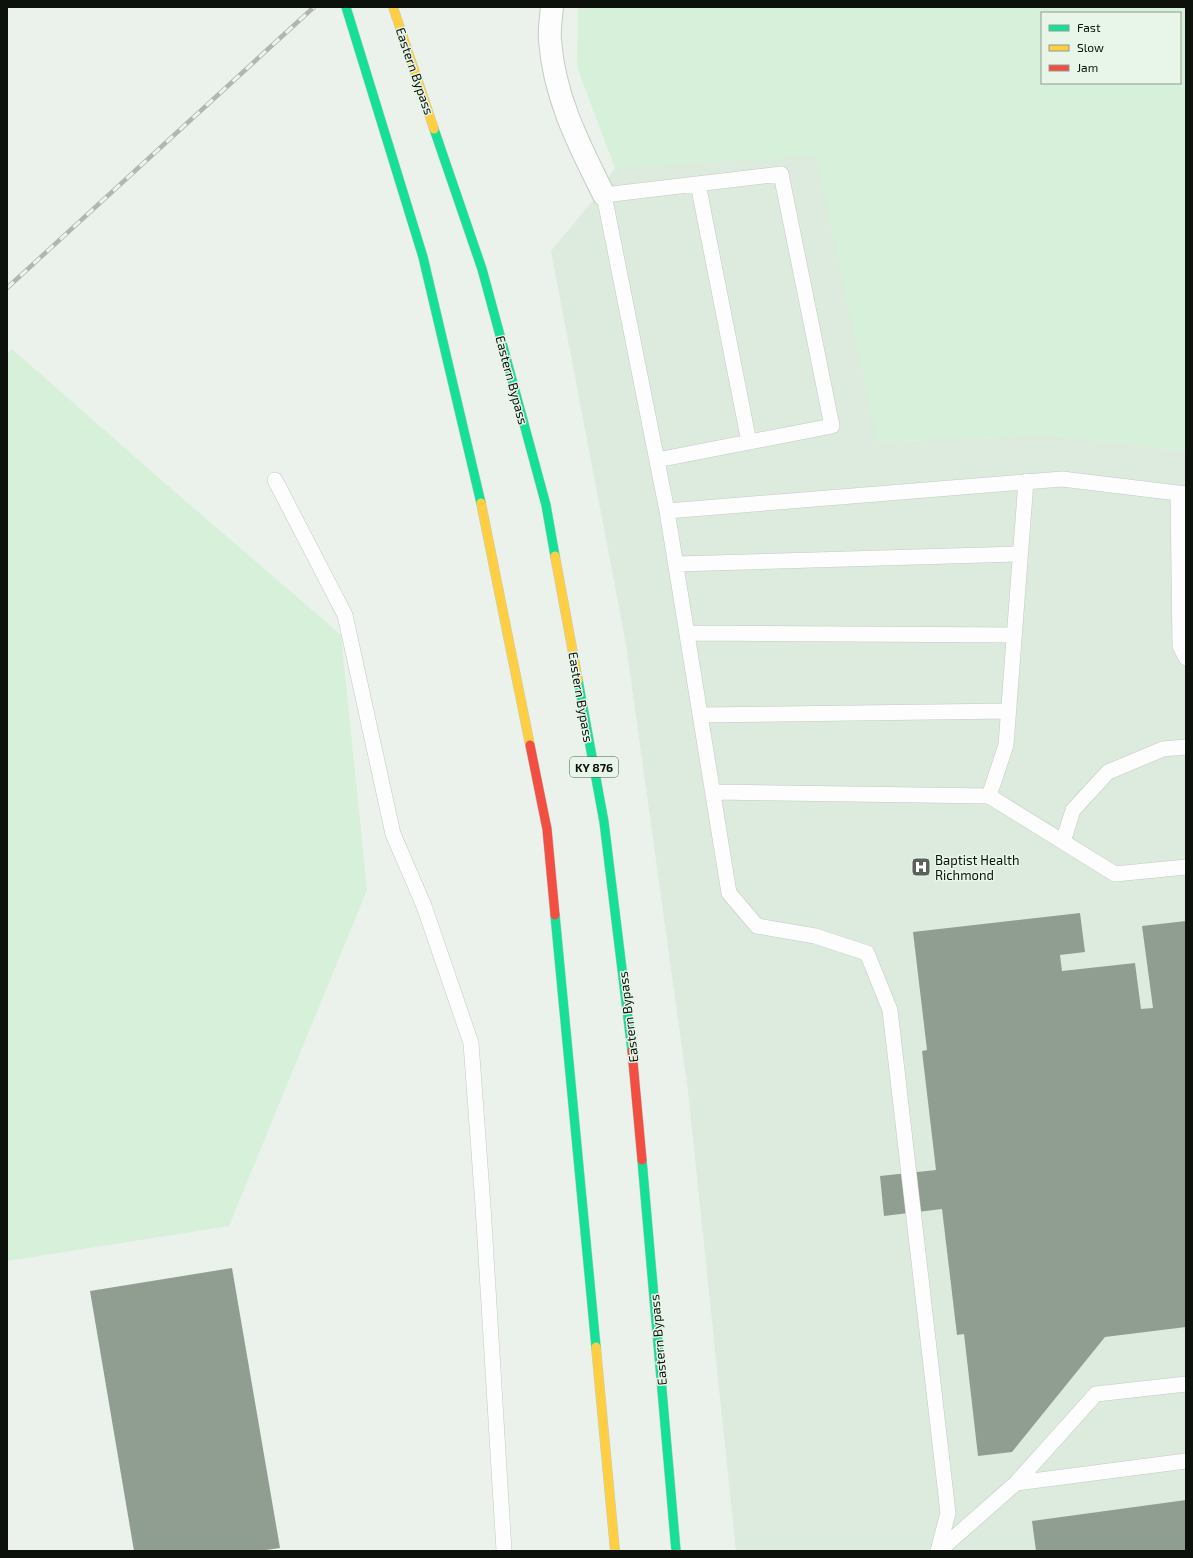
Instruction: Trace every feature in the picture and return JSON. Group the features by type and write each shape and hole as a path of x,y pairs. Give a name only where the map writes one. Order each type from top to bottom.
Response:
{"main road":[{"path":"346,7 423,257 481,501 547,829 615,1551"},
{"name":"Eastern Bypass","path":"393,7 482,269 546,505 599,791 633,1061 676,1551"}],"street":[{"path":"552,7 550,39 554,76 566,116 604,195"}],"lane":[{"path":"657,460 832,426 781,174 604,195 667,511 729,893 757,926 815,936 867,954 890,1010 948,1513 939,1551"},
{"path":"698,184 749,442"},
{"path":"667,511 1062,479 1182,493 1180,646 1186,658"},
{"path":"275,480 346,615 393,834 424,906 471,1043 483,1206 504,1551"},
{"path":"989,796 1006,745 1026,482"},
{"path":"676,564 1020,554"},
{"path":"687,633 1014,635"},
{"path":"701,715 1008,711"},
{"path":"1063,842 1073,810 1108,772 1163,749 1186,747"},
{"path":"713,792 989,796 1116,874 1186,867"},
{"path":"939,1551 1016,1483 1096,1394 1186,1384"},
{"path":"1016,1483 1186,1460"}],"shaded area":[{"path":"578,7 1186,7 1186,451 1046,435 877,442 816,156 615,168 577,67"},
{"name":"Baptist Health Richmond","path":"816,155 878,442 1046,435 1186,451 1186,1551 736,1551 688,1091 626,644 551,251 595,198 615,168"},
{"path":"12,349 341,635 367,890 229,1226 7,1261 7,354"}],"building":[{"path":"1080,913 1085,952 1060,955 1062,971 1135,963 1141,1009 1153,1008 1142,926 1186,921 1186,1327 1105,1337 1012,1452 978,1456 964,1334 957,1335 942,1209 884,1216 880,1176 936,1170 922,1051 927,1050 913,932"},
{"path":"232,1268 280,1548 259,1551 134,1551 90,1291"},
{"path":"1186,1500 1186,1551 1036,1551 1032,1521"}],"railway":[{"path":"7,288 314,7"}],"traffic: fast":[{"path":"346,7 423,257 481,503"},
{"path":"434,129 482,269 546,505 555,556"},
{"path":"578,680 604,822 632,1051"},
{"path":"555,915 596,1347"},
{"path":"642,1160 676,1551"}],"traffic: slow":[{"path":"393,7 434,129"},
{"path":"481,503 530,745"},
{"path":"555,556 578,680"},
{"path":"596,1347 615,1551"}],"traffic: jam":[{"path":"530,745 547,829 555,915"},
{"path":"632,1051 642,1160"}],"place":[{"name":"Baptist Health Richmond","path":"921,867"}]}
